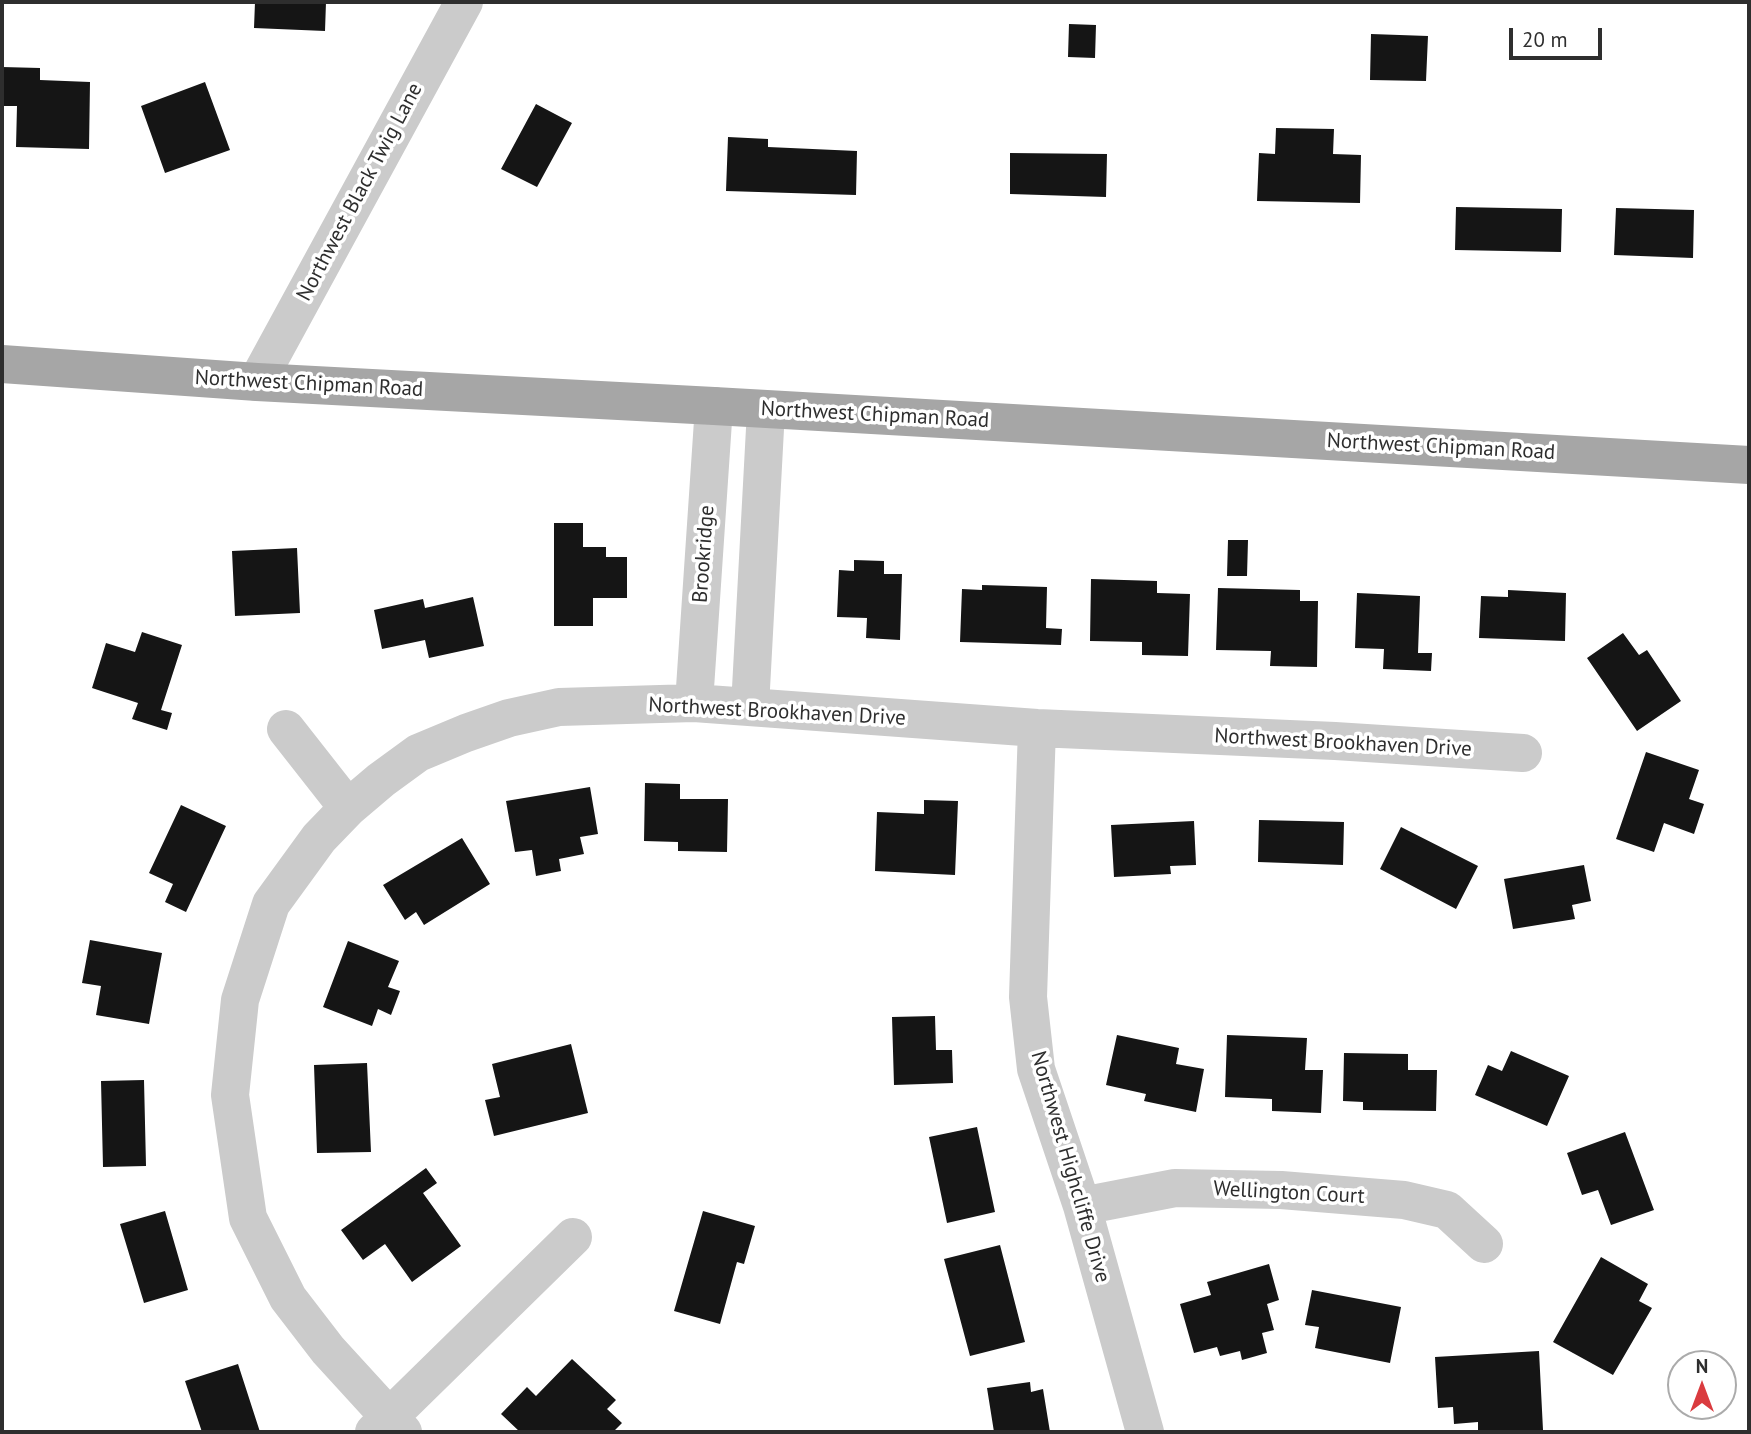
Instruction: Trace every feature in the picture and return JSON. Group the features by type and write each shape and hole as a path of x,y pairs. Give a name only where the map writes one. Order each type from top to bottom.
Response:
{"main road":[{"name":"Northwest Chipman Road","path":"2,364 257,382 1749,465"}],"street":[{"name":"Northwest Black Twig Lane","path":"257,382 464,2"},
{"name":"Brookridge","path":"694,703 714,406"},
{"path":"750,707 766,410"},
{"name":"Northwest Brookhaven Drive","path":"388,1427 288,1297 248,1218 229,1095 240,1000 271,904 320,838 348,808 418,753 509,718 559,707 694,703 1037,728 1335,741 1523,753"},
{"name":"Northwest Highcliffe Drive","path":"1037,728 1028,998 1036,1069 1082,1206 1145,1432"},
{"path":"286,729 348,808"},
{"name":"Wellington Court","path":"1082,1206 1175,1188 1281,1190 1404,1200 1447,1210 1484,1244"},
{"path":"388,1427 573,1237"}],"building":[{"path":"255,2 326,2 325,31 254,28"},
{"path":"1069,24 1096,25 1095,58 1068,57"},
{"path":"1371,34 1428,36 1426,81 1370,80"},
{"path":"2,67 40,68 40,80 90,82 89,149 16,147 17,106 2,106"},
{"path":"205,82 230,150 165,173 141,106"},
{"path":"536,104 572,123 537,187 501,169"},
{"path":"1276,128 1334,129 1333,154 1361,155 1360,203 1257,201 1259,153 1275,154"},
{"path":"728,137 768,139 768,147 857,151 856,195 726,191"},
{"path":"1010,153 1107,154 1106,197 1010,194"},
{"path":"1456,207 1562,209 1561,252 1455,250"},
{"path":"1616,208 1694,210 1693,258 1614,255"},
{"path":"554,523 583,523 583,547 606,547 606,557 627,557 627,598 593,598 593,626 554,626"},
{"path":"1228,540 1248,540 1247,576 1227,576"},
{"path":"297,548 300,613 235,616 232,551"},
{"path":"854,560 884,561 884,574 902,574 900,640 866,638 867,618 837,617 839,570 854,571"},
{"path":"1091,579 1157,581 1157,593 1190,594 1188,656 1142,655 1142,642 1090,641"},
{"path":"982,585 1047,587 1046,628 1062,629 1061,645 960,642 962,589 982,590"},
{"path":"1218,588 1300,590 1300,601 1318,601 1317,667 1270,666 1271,651 1216,650"},
{"path":"1508,590 1566,593 1565,641 1479,638 1481,596 1508,597"},
{"path":"1357,593 1420,596 1418,653 1432,653 1431,671 1383,669 1384,649 1355,648"},
{"path":"473,597 484,646 429,658 425,640 382,649 374,610 423,599 425,608"},
{"path":"142,632 182,645 161,710 172,713 167,730 132,719 138,703 92,688 106,643 135,652"},
{"path":"1623,633 1639,655 1647,650 1681,701 1637,731 1587,658"},
{"path":"1646,752 1699,770 1689,799 1704,804 1694,834 1664,823 1654,852 1616,839"},
{"path":"645,783 680,784 680,799 728,799 727,852 678,851 678,842 644,841"},
{"path":"590,787 598,834 580,837 584,854 559,859 561,871 536,876 532,850 515,852 506,801"},
{"path":"924,800 958,801 955,875 875,871 877,812 924,814"},
{"path":"181,805 226,826 186,912 165,902 173,884 149,873"},
{"path":"1259,820 1344,822 1343,865 1258,862"},
{"path":"1194,821 1196,865 1170,866 1171,874 1114,877 1111,825"},
{"path":"1401,827 1478,866 1456,909 1380,869"},
{"path":"462,838 490,884 424,925 416,912 405,920 383,885"},
{"path":"1584,865 1591,901 1572,905 1575,919 1513,929 1504,879"},
{"path":"90,940 162,953 149,1024 96,1015 101,986 82,983"},
{"path":"348,941 399,961 388,987 400,991 391,1015 378,1009 372,1026 323,1007"},
{"path":"935,1016 936,1050 952,1050 953,1083 894,1085 892,1017"},
{"path":"1117,1035 1179,1048 1176,1064 1204,1069 1196,1112 1144,1101 1146,1094 1106,1085"},
{"path":"1227,1035 1307,1038 1305,1070 1323,1070 1321,1113 1272,1111 1272,1099 1225,1097"},
{"path":"571,1044 588,1113 494,1136 485,1100 500,1097 492,1064"},
{"path":"1511,1051 1569,1076 1547,1126 1475,1095 1488,1065 1502,1071"},
{"path":"1344,1053 1408,1054 1408,1070 1437,1070 1436,1111 1363,1110 1363,1102 1343,1101"},
{"path":"367,1063 371,1152 317,1153 314,1065"},
{"path":"144,1080 146,1166 103,1167 101,1081"},
{"path":"977,1127 995,1212 947,1223 929,1137"},
{"path":"1625,1132 1654,1210 1611,1225 1598,1190 1582,1195 1567,1153"},
{"path":"426,1168 437,1183 423,1193 461,1246 412,1282 385,1244 363,1260 341,1230"},
{"path":"165,1211 188,1290 144,1303 120,1224"},
{"path":"703,1211 755,1226 744,1264 737,1262 720,1324 674,1311"},
{"path":"1000,1245 1025,1342 970,1356 944,1259"},
{"path":"1601,1257 1648,1284 1639,1301 1652,1308 1613,1375 1553,1342"},
{"path":"1269,1264 1279,1300 1267,1304 1274,1330 1262,1333 1267,1353 1242,1360 1240,1351 1220,1356 1217,1347 1194,1353 1180,1304 1211,1295 1207,1282"},
{"path":"1312,1290 1401,1307 1390,1363 1315,1348 1319,1327 1305,1325"},
{"path":"1539,1351 1543,1430 1478,1432 1478,1422 1454,1424 1453,1407 1438,1408 1435,1357"},
{"path":"572,1359 616,1400 607,1409 622,1423 613,1432 520,1432 501,1414 527,1387 536,1396"},
{"path":"238,1364 260,1432 202,1432 185,1381"},
{"path":"1030,1382 1031,1392 1043,1389 1050,1432 994,1432 987,1388"}]}
